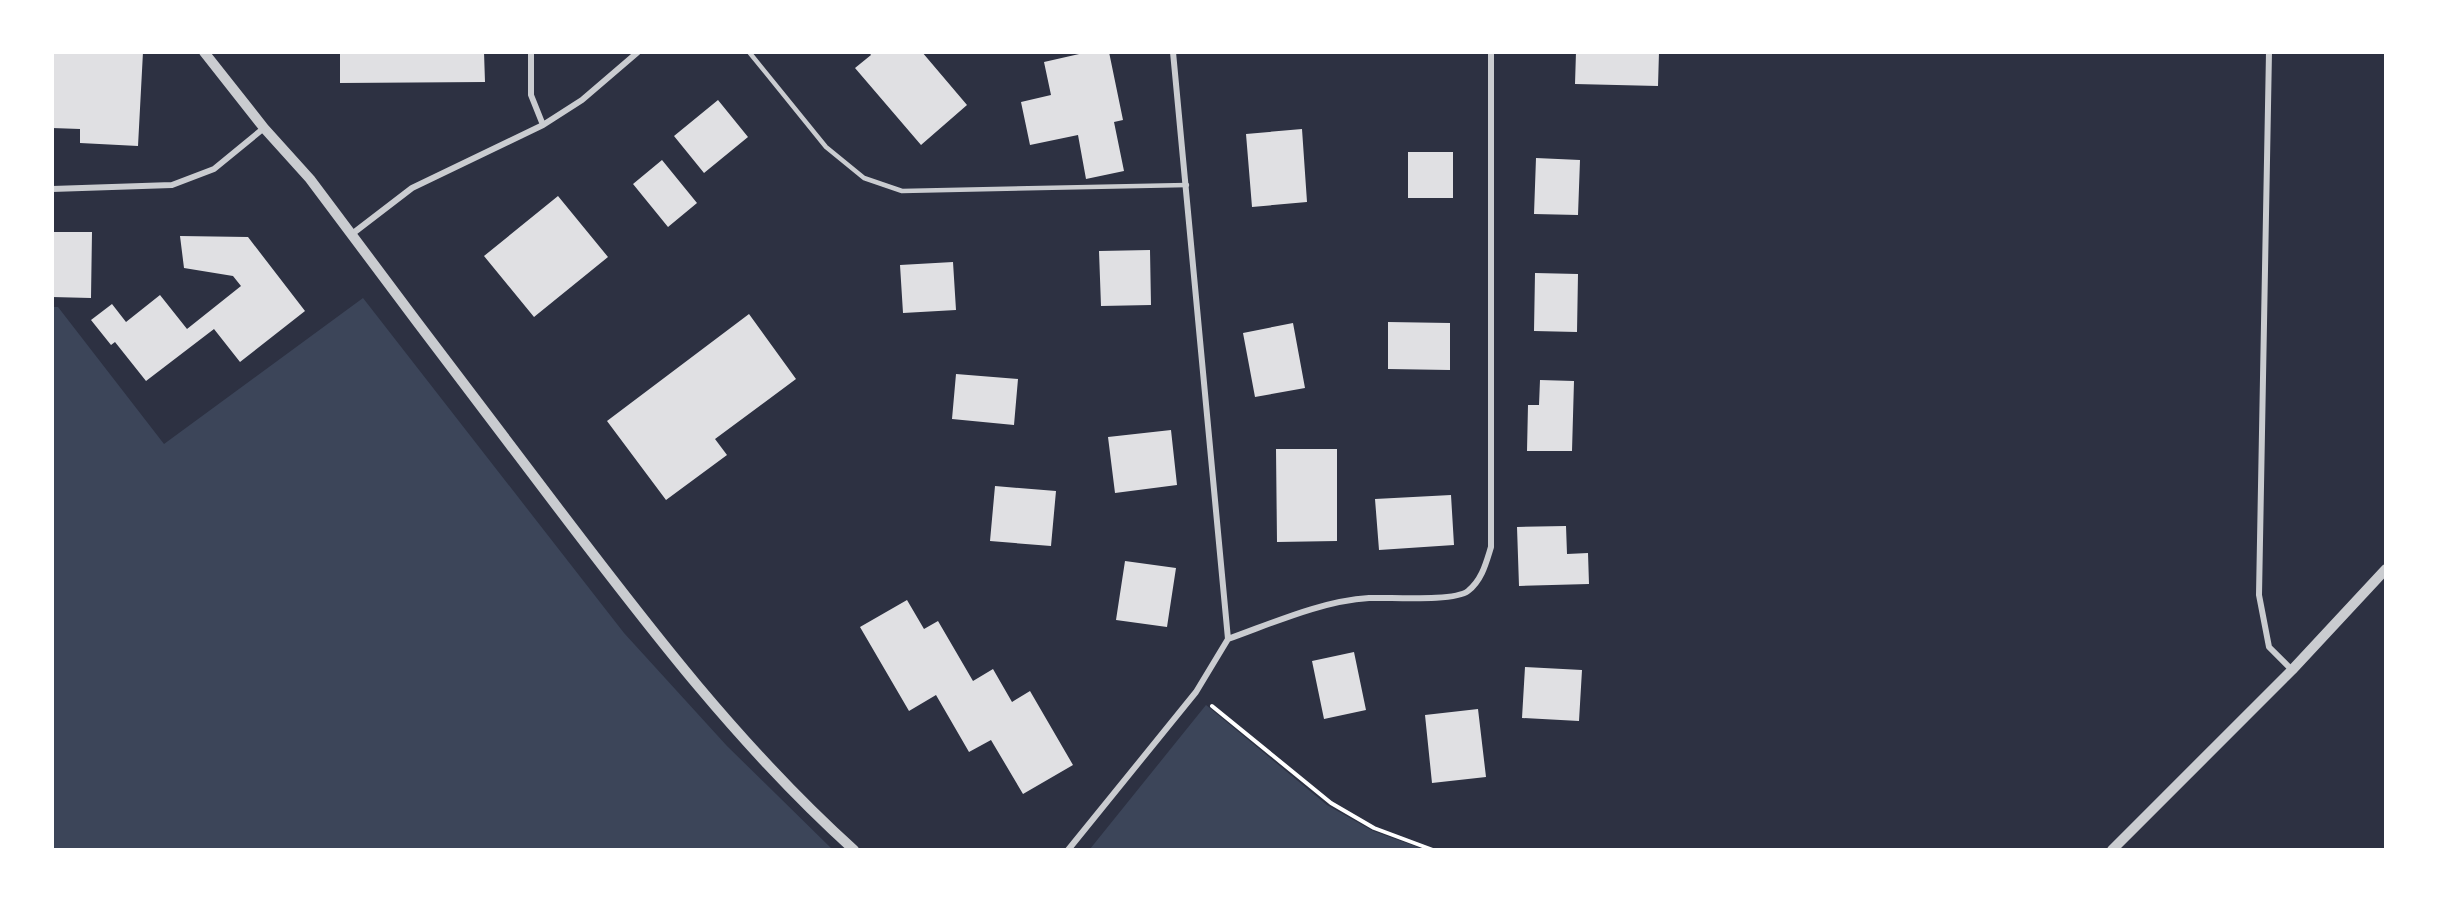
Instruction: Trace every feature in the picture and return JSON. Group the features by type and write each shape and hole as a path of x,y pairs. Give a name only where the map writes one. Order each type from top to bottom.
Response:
{"street":[{"path":"204,52 264,128 310,179 660,642 734,730 811,810 854,849"},
{"path":"531,52 531,95 543,125"},
{"path":"351,234 412,188 543,125 582,100 638,52"},
{"path":"1068,849 1196,692 1228,639 1173,52"},
{"path":"1228,639 1325,605 1367,598 1442,597 1467,592 1483,573 1491,547 1491,52"},
{"path":"2269,52 2259,595 2269,647 2292,670"},
{"path":"52,189 172,185 214,169 264,128"},
{"path":"2112,849 2292,670 2385,569"}],"lane":[{"path":"748,52 826,147 864,178 902,191 1187,185"}],"path":[{"path":"1196,692 1330,803 1374,828 1434,849"}],"shaded area":[{"path":"363,298 624,633 727,746 832,849 53,849 53,307 58,307 164,444"},
{"path":"1206,705 1327,805 1373,831 1423,849 1090,849"}],"building":[{"path":"52,52 143,52 138,146 80,143 80,129 52,128"},
{"path":"340,52 484,52 485,82 340,83"},
{"path":"869,52 922,52 967,105 921,145 855,68 871,55"},
{"path":"1088,52 1109,52 1123,120 1114,122 1124,171 1086,179 1078,135 1030,145 1021,102 1051,95 1044,62"},
{"path":"1576,52 1659,52 1658,86 1575,84"},
{"path":"718,100 748,137 704,173 674,136"},
{"path":"1302,129 1307,202 1252,207 1246,134"},
{"path":"1408,152 1453,152 1453,198 1408,198"},
{"path":"1536,158 1580,160 1578,215 1534,214"},
{"path":"662,160 697,203 668,227 633,184"},
{"path":"558,196 608,257 534,317 484,256"},
{"path":"52,232 92,232 91,298 52,297"},
{"path":"180,236 248,237 305,311 240,362 214,329 146,381 115,342 111,345 91,320 112,304 126,322 160,295 187,329 241,286 233,276 184,268"},
{"path":"1150,250 1151,305 1101,306 1099,251"},
{"path":"953,262 956,310 903,313 900,265"},
{"path":"1535,273 1578,274 1577,332 1534,331"},
{"path":"749,314 796,379 715,439 727,455 666,500 607,421"},
{"path":"1388,322 1450,323 1450,370 1388,369"},
{"path":"1293,323 1305,388 1255,397 1243,333"},
{"path":"956,374 1018,379 1014,425 952,419"},
{"path":"1540,380 1574,381 1572,451 1527,451 1528,405 1539,405"},
{"path":"1171,430 1177,485 1115,493 1108,437"},
{"path":"1276,449 1337,449 1337,541 1277,542"},
{"path":"995,486 1056,491 1051,546 990,541"},
{"path":"1451,495 1454,545 1379,550 1375,499"},
{"path":"1566,526 1567,554 1588,553 1589,584 1519,586 1517,527"},
{"path":"1125,561 1176,568 1167,627 1116,620"},
{"path":"907,600 924,629 938,621 973,681 993,669 1012,702 1030,691 1073,765 1023,794 991,740 969,752 936,695 909,711 860,627"},
{"path":"1354,652 1366,710 1324,719 1312,661"},
{"path":"1525,667 1582,670 1579,721 1522,718"},
{"path":"1478,709 1486,777 1432,783 1425,715"}]}
